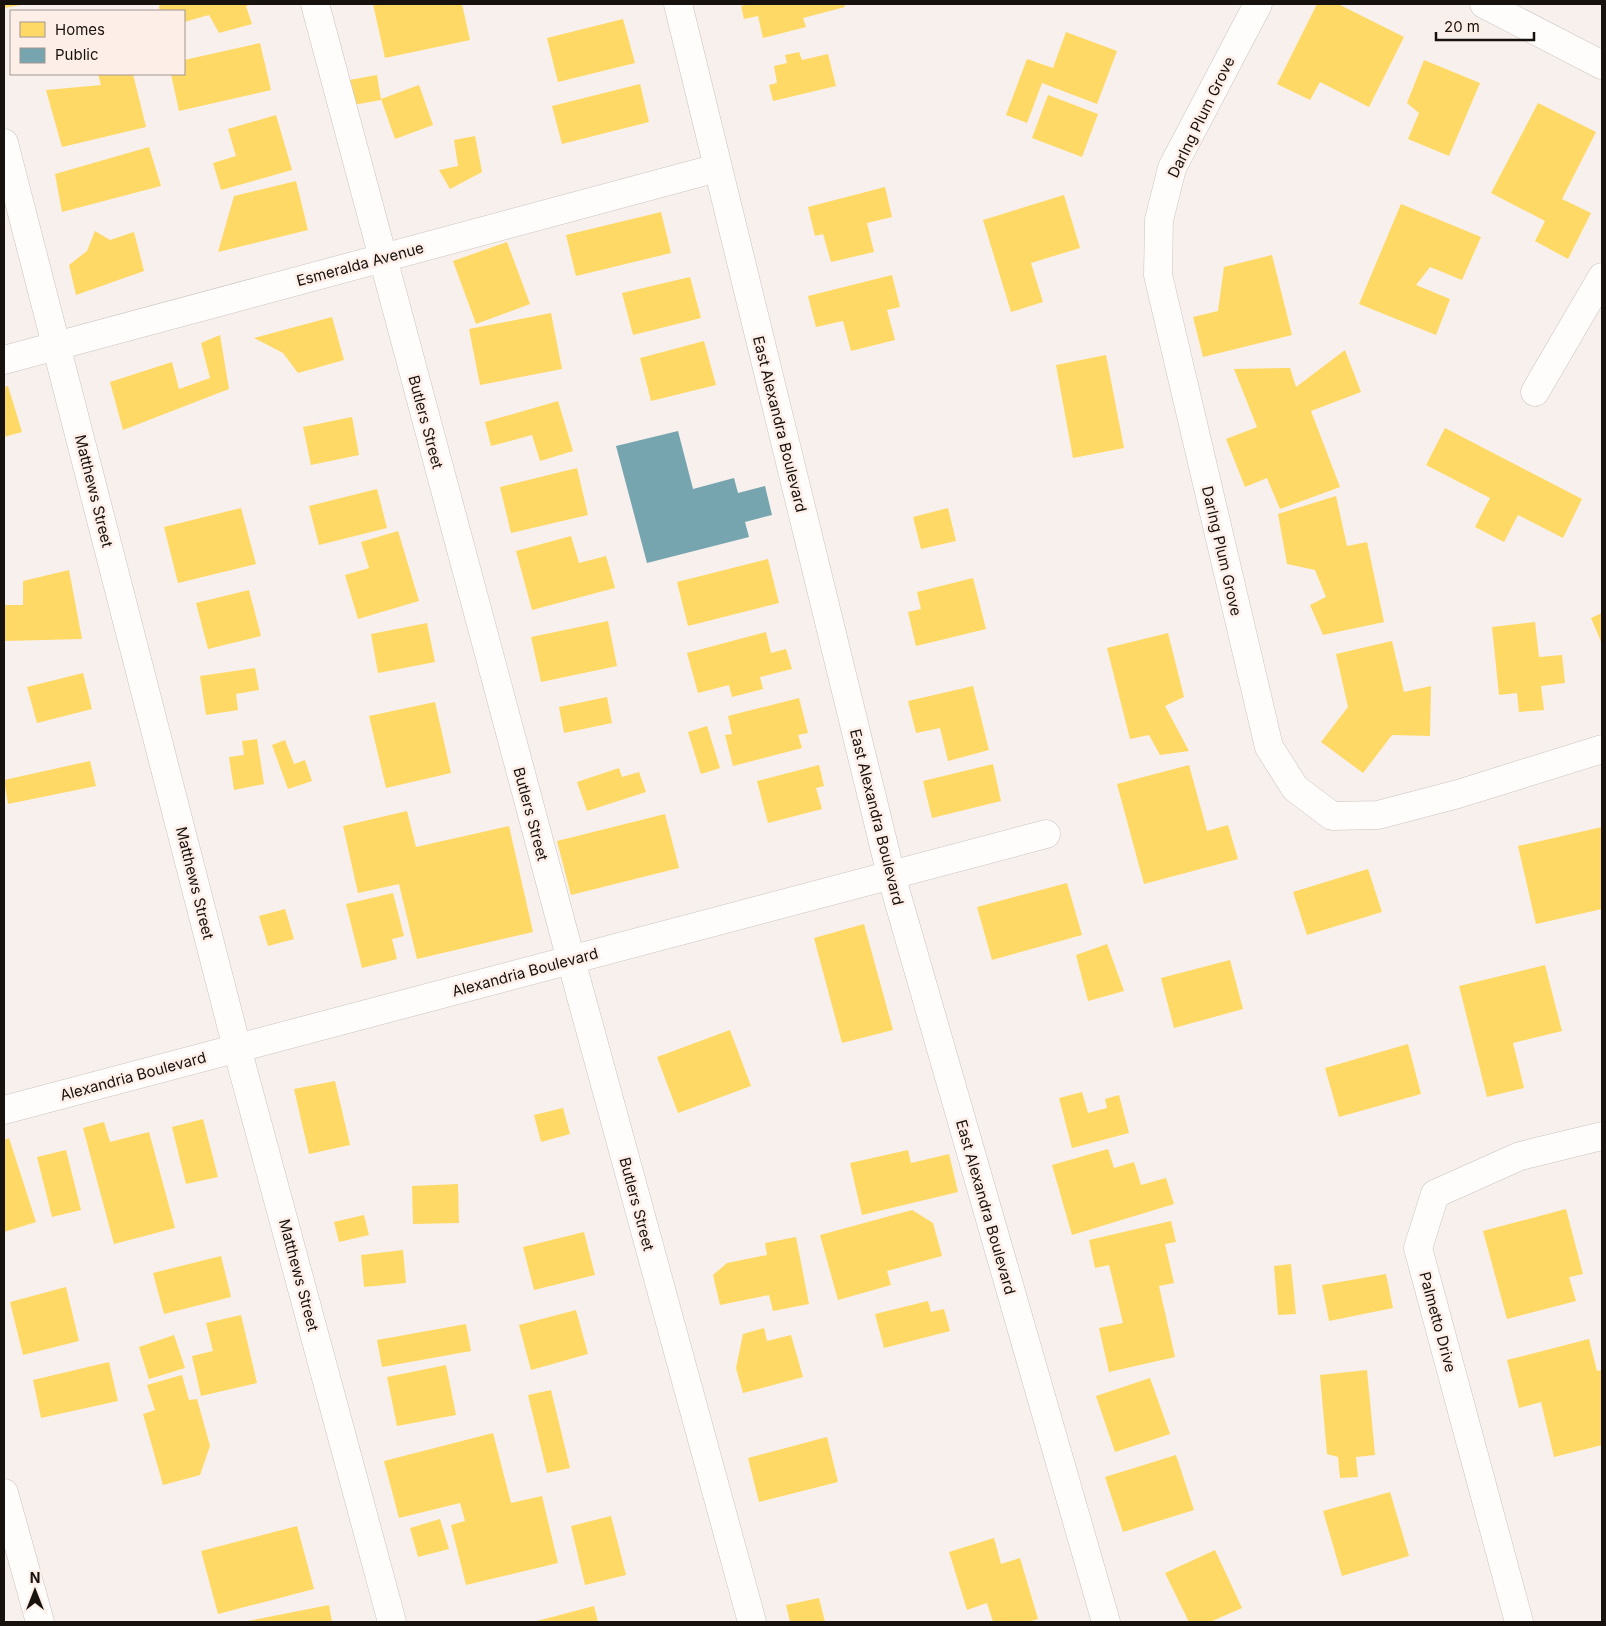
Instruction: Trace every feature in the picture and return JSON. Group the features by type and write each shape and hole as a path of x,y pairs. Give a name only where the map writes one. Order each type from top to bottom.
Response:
{"street":[{"name":"Butlers Street","path":"315,4 571,960 752,1622"},
{"name":"East Alexandra Boulevard","path":"678,4 891,875 1106,1622"},
{"name":"Darlng Plum Grove","path":"1258,4 1172,168 1159,220 1158,275 1269,747 1295,788 1332,816 1378,815 1387,813 1458,794 1602,749"},
{"path":"1484,4 1602,65"},
{"name":"Matthews Street","path":"4,143 237,1048 392,1622"},
{"name":"Esmeralda Avenue","path":"4,360 717,168"},
{"path":"1535,392 1602,277"},
{"name":"Alexandria Boulevard","path":"4,1110 1046,834"},
{"name":"Palmetto Drive","path":"1519,1622 1418,1248 1435,1194 1520,1156 1602,1136"},
{"path":"4,1493 40,1622"}],"building: Homes":[{"path":"4,4 21,4 21,5 4,8"},
{"path":"160,4 253,4 246,6 252,24 219,33 209,15 185,22 185,10 160,10"},
{"path":"373,4 462,4 470,40 385,58"},
{"path":"749,4 844,4 845,7 803,18 806,27 763,38 758,16 744,19 741,6"},
{"path":"1317,4 1338,4 1404,37 1369,107 1320,82 1310,100 1277,84"},
{"path":"623,19 635,63 558,82 547,38"},
{"path":"1066,32 1117,51 1097,104 1042,83 1027,123 1006,115 1027,59 1053,68"},
{"path":"260,43 271,90 179,111 171,75 185,75 185,60"},
{"path":"799,52 802,60 828,54 836,86 773,101 769,85 777,83 774,66 787,63 785,55"},
{"path":"1424,60 1480,83 1449,156 1408,139 1419,113 1407,103"},
{"path":"98,75 133,75 146,127 62,147 46,90 101,85"},
{"path":"377,75 381,100 353,105 349,80"},
{"path":"640,84 649,122 562,144 552,106"},
{"path":"419,85 433,125 395,139 381,99"},
{"path":"1048,95 1098,114 1082,157 1032,138"},
{"path":"1538,103 1596,132 1562,199 1591,213 1568,259 1535,241 1545,221 1491,193"},
{"path":"276,115 292,170 221,190 213,163 236,156 228,129"},
{"path":"475,136 482,172 450,189 439,170 458,166 454,140"},
{"path":"149,147 161,186 62,212 55,174"},
{"path":"296,181 308,230 218,252 234,196"},
{"path":"885,187 892,217 867,223 874,252 831,262 823,234 815,236 808,207"},
{"path":"1064,195 1080,248 1031,263 1043,302 1011,312 983,220"},
{"path":"1401,204 1481,237 1462,280 1430,267 1416,285 1450,299 1436,335 1359,304"},
{"path":"661,212 671,253 576,276 566,235"},
{"path":"95,231 110,240 134,232 144,271 76,295 69,265 87,251"},
{"path":"507,242 530,304 476,324 453,261"},
{"path":"1272,255 1292,335 1203,357 1193,317 1218,311 1224,267"},
{"path":"892,275 900,307 887,310 895,340 851,351 843,321 816,327 808,296"},
{"path":"690,277 701,318 633,335 622,293"},
{"path":"551,313 562,369 480,385 469,329"},
{"path":"332,317 344,360 298,373 283,353 254,338"},
{"path":"220,335 229,389 123,430 110,382 172,362 179,389 210,378 201,343"},
{"path":"704,341 716,385 651,401 640,358"},
{"path":"1345,350 1361,392 1311,411 1340,487 1280,509 1267,478 1245,487 1226,439 1257,427 1234,369 1290,368 1296,387"},
{"path":"1106,355 1124,448 1073,458 1056,365"},
{"path":"8,386 22,432 4,437 4,387"},
{"path":"558,401 573,451 540,461 532,435 491,446 485,422"},
{"path":"352,417 359,455 311,465 303,427"},
{"path":"1445,428 1582,499 1563,538 1518,515 1504,542 1475,527 1490,498 1426,465"},
{"path":"577,468 588,515 511,533 500,487"},
{"path":"377,489 387,528 319,545 309,506"},
{"path":"1336,496 1347,546 1367,542 1384,622 1323,635 1310,605 1326,597 1315,570 1287,564 1278,514"},
{"path":"241,508 256,564 178,583 164,527"},
{"path":"948,508 956,541 921,549 913,517"},
{"path":"398,531 419,601 358,619 345,575 369,568 361,542"},
{"path":"571,536 579,563 606,556 615,588 532,610 516,551"},
{"path":"768,559 779,603 688,626 677,582"},
{"path":"69,570 82,639 4,641 4,605 23,605 23,581"},
{"path":"973,578 986,629 916,646 908,612 921,609 917,592"},
{"path":"249,590 261,636 208,649 196,603"},
{"path":"1602,613 1602,644 1591,618"},
{"path":"608,621 617,666 541,682 531,637"},
{"path":"1535,622 1539,657 1562,655 1565,683 1541,686 1544,710 1519,712 1517,693 1499,695 1492,627"},
{"path":"427,623 435,662 378,673 371,634"},
{"path":"766,632 771,653 786,649 792,669 760,677 763,689 732,697 729,685 698,693 687,653"},
{"path":"1168,633 1184,697 1165,706 1189,751 1160,755 1149,735 1130,739 1107,648"},
{"path":"1392,641 1404,692 1431,686 1430,736 1392,735 1363,773 1321,742 1348,707 1336,654"},
{"path":"255,668 259,690 236,694 238,710 206,715 200,676"},
{"path":"83,673 92,709 37,723 27,687"},
{"path":"973,686 989,750 948,761 940,728 916,733 908,701"},
{"path":"607,697 612,723 564,733 559,707"},
{"path":"799,698 808,733 798,735 802,748 733,766 725,735 732,734 728,716"},
{"path":"435,702 451,773 386,788 369,716"},
{"path":"707,726 720,768 701,774 688,732"},
{"path":"257,739 264,784 234,790 229,757 244,755 242,741"},
{"path":"285,740 294,764 305,760 312,781 288,789 272,745"},
{"path":"90,761 96,786 8,804 4,780"},
{"path":"993,764 1001,801 932,818 923,781"},
{"path":"819,765 824,786 816,788 822,809 768,823 757,781"},
{"path":"1189,765 1207,831 1228,825 1238,859 1144,884 1117,784"},
{"path":"619,768 622,777 639,772 646,792 587,811 577,782"},
{"path":"407,811 416,847 509,826 533,932 417,959 399,884 358,893 343,826"},
{"path":"665,814 679,868 571,895 557,841"},
{"path":"1602,827 1602,909 1536,924 1518,846"},
{"path":"1368,869 1382,912 1307,935 1293,892"},
{"path":"1067,883 1082,935 992,960 977,907"},
{"path":"393,893 404,936 392,939 397,959 362,968 346,904"},
{"path":"285,909 294,939 268,946 259,916"},
{"path":"864,924 893,1030 842,1043 814,938"},
{"path":"1107,944 1124,991 1088,1001 1076,955"},
{"path":"1230,960 1243,1009 1174,1028 1161,978"},
{"path":"1545,965 1562,1031 1513,1043 1524,1088 1487,1097 1459,986"},
{"path":"730,1030 751,1086 678,1113 657,1057"},
{"path":"1408,1044 1421,1094 1339,1117 1325,1068"},
{"path":"335,1081 350,1145 309,1154 294,1089"},
{"path":"1082,1092 1088,1113 1107,1108 1105,1099 1119,1095 1129,1133 1072,1148 1059,1098"},
{"path":"563,1108 570,1134 541,1142 534,1115"},
{"path":"203,1119 218,1177 186,1184 172,1127"},
{"path":"104,1122 110,1142 149,1132 175,1228 114,1244 83,1128"},
{"path":"9,1138 36,1222 4,1232 4,1140"},
{"path":"1108,1149 1114,1168 1134,1162 1141,1185 1166,1178 1174,1204 1072,1235 1052,1165"},
{"path":"66,1150 81,1210 52,1217 37,1157"},
{"path":"908,1150 911,1163 949,1154 958,1192 862,1215 850,1163"},
{"path":"458,1184 459,1223 413,1224 412,1186"},
{"path":"1566,1209 1583,1274 1569,1277 1576,1301 1507,1319 1483,1231"},
{"path":"912,1210 933,1223 942,1256 887,1271 891,1285 838,1300 820,1235"},
{"path":"364,1215 369,1235 339,1242 334,1222"},
{"path":"1171,1221 1176,1242 1165,1244 1174,1283 1159,1286 1175,1357 1109,1372 1099,1328 1123,1323 1109,1265 1095,1268 1089,1240"},
{"path":"584,1232 595,1275 534,1290 523,1247"},
{"path":"796,1237 809,1304 773,1311 769,1295 720,1305 713,1275 727,1263 767,1255 765,1243"},
{"path":"403,1250 406,1283 364,1287 361,1255"},
{"path":"221,1256 231,1297 164,1314 153,1273"},
{"path":"1291,1264 1296,1314 1278,1315 1274,1266"},
{"path":"1386,1274 1393,1308 1329,1321 1322,1285"},
{"path":"66,1287 79,1341 23,1355 10,1302"},
{"path":"928,1301 931,1312 944,1309 950,1331 884,1348 875,1314"},
{"path":"576,1310 588,1354 531,1370 519,1325"},
{"path":"241,1315 257,1383 201,1396 192,1356 213,1351 206,1323"},
{"path":"466,1324 471,1351 382,1367 377,1340"},
{"path":"764,1328 767,1341 791,1335 803,1377 743,1393 736,1368 743,1334"},
{"path":"174,1335 185,1368 149,1379 139,1347"},
{"path":"1589,1339 1597,1371 1602,1370 1602,1445 1554,1457 1541,1402 1519,1408 1507,1360"},
{"path":"109,1362 118,1401 41,1418 33,1380"},
{"path":"446,1365 456,1415 397,1426 387,1377"},
{"path":"1367,1370 1375,1455 1356,1457 1358,1477 1340,1478 1338,1457 1327,1454 1320,1375"},
{"path":"182,1375 189,1400 197,1399 210,1446 200,1475 163,1485 143,1414 155,1410 147,1385"},
{"path":"1150,1378 1170,1434 1115,1452 1096,1396"},
{"path":"551,1390 570,1468 547,1473 528,1395"},
{"path":"493,1433 511,1503 542,1496 558,1563 466,1585 451,1525 465,1521 460,1503 399,1518 384,1461"},
{"path":"827,1437 838,1482 759,1502 748,1458"},
{"path":"1176,1455 1194,1510 1123,1532 1105,1477"},
{"path":"1390,1492 1409,1556 1342,1576 1323,1511"},
{"path":"611,1516 626,1575 585,1585 571,1526"},
{"path":"440,1519 449,1549 418,1557 410,1528"},
{"path":"297,1526 314,1589 218,1614 201,1551"},
{"path":"994,1538 1001,1564 1020,1558 1038,1619 1027,1622 993,1622 987,1603 967,1610 949,1552"},
{"path":"1215,1550 1242,1608 1210,1622 1189,1622 1165,1573"},
{"path":"819,1598 825,1622 790,1622 786,1605"},
{"path":"329,1605 332,1622 248,1622 248,1621"},
{"path":"594,1606 598,1622 533,1622"}],"building: Public":[{"path":"678,431 693,489 734,478 738,493 765,486 772,515 745,522 749,537 647,563 616,446"}]}
